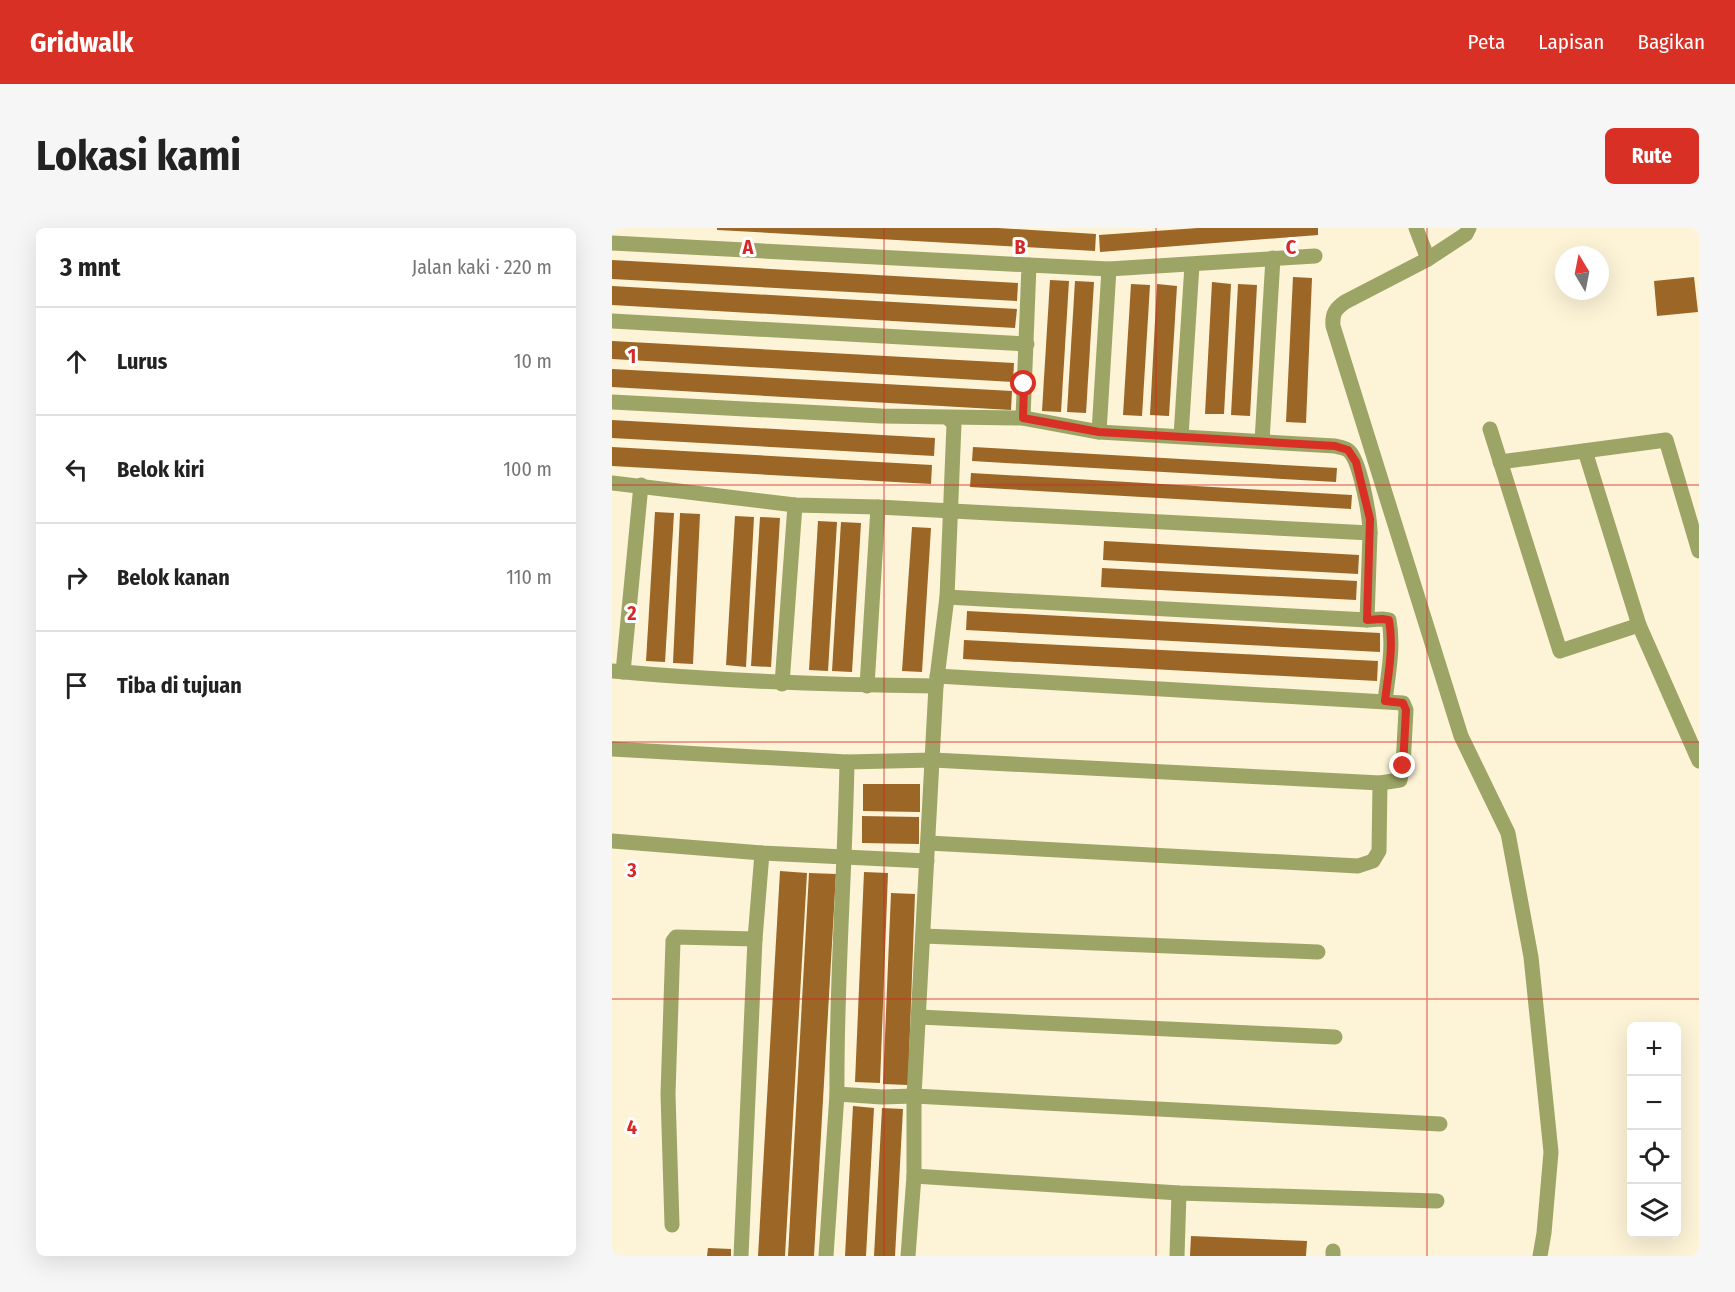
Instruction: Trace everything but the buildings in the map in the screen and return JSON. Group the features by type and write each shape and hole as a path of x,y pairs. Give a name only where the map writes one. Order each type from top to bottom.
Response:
{"street":[{"path":"1416,228 1428,259"},
{"path":"1469,228 1466,234 1428,259 1345,302 1332,316 1333,326 1461,736 1508,833 1531,957 1551,1152 1540,1256"},
{"path":"612,243 1109,269 1315,256"},
{"path":"1262,441 1273,258"},
{"path":"1023,418 1029,265"},
{"path":"1181,436 1192,265"},
{"path":"1099,432 1109,269"},
{"path":"612,321 1027,344"},
{"path":"612,402 949,419 1023,418 1099,432 1335,446 1348,450 1356,462 1370,519 1367,620"},
{"path":"908,1256 914,1176 914,1096 920,1017 936,681 947,597 954,424 949,419"},
{"path":"1490,429 1560,651 1639,625"},
{"path":"1500,462 1666,440 1699,551"},
{"path":"1585,451 1639,625 1699,761"},
{"path":"612,483 795,505 878,507 1371,533"},
{"path":"612,749 847,762 933,760 1380,783 1400,780 1403,766 1406,710 1403,703 936,681 867,686 782,684 617,671 641,485"},
{"path":"782,684 795,505"},
{"path":"867,686 878,507"},
{"path":"947,597 1389,620 1391,654 1385,701"},
{"path":"826,1256 837,1094 836,1034 845,857 847,762"},
{"path":"928,843 1358,866 1373,861 1379,851 1380,783"},
{"path":"612,841 762,853 927,861"},
{"path":"741,1256 755,939 762,853"},
{"path":"923,936 1318,952"},
{"path":"672,1225 668,1094 673,941 676,937 755,939"},
{"path":"920,1017 1335,1037"},
{"path":"837,1094 882,1097 914,1096 1440,1124"},
{"path":"914,1176 1179,1193 1437,1201"},
{"path":"1177,1256 1179,1193"}],"route":[{"path":"1024,384 1023,418 1099,432 1335,446 1348,450 1356,462 1370,519 1367,620 1389,620 1391,629 1391,654 1385,701 1403,703 1406,710 1403,766"}]}
